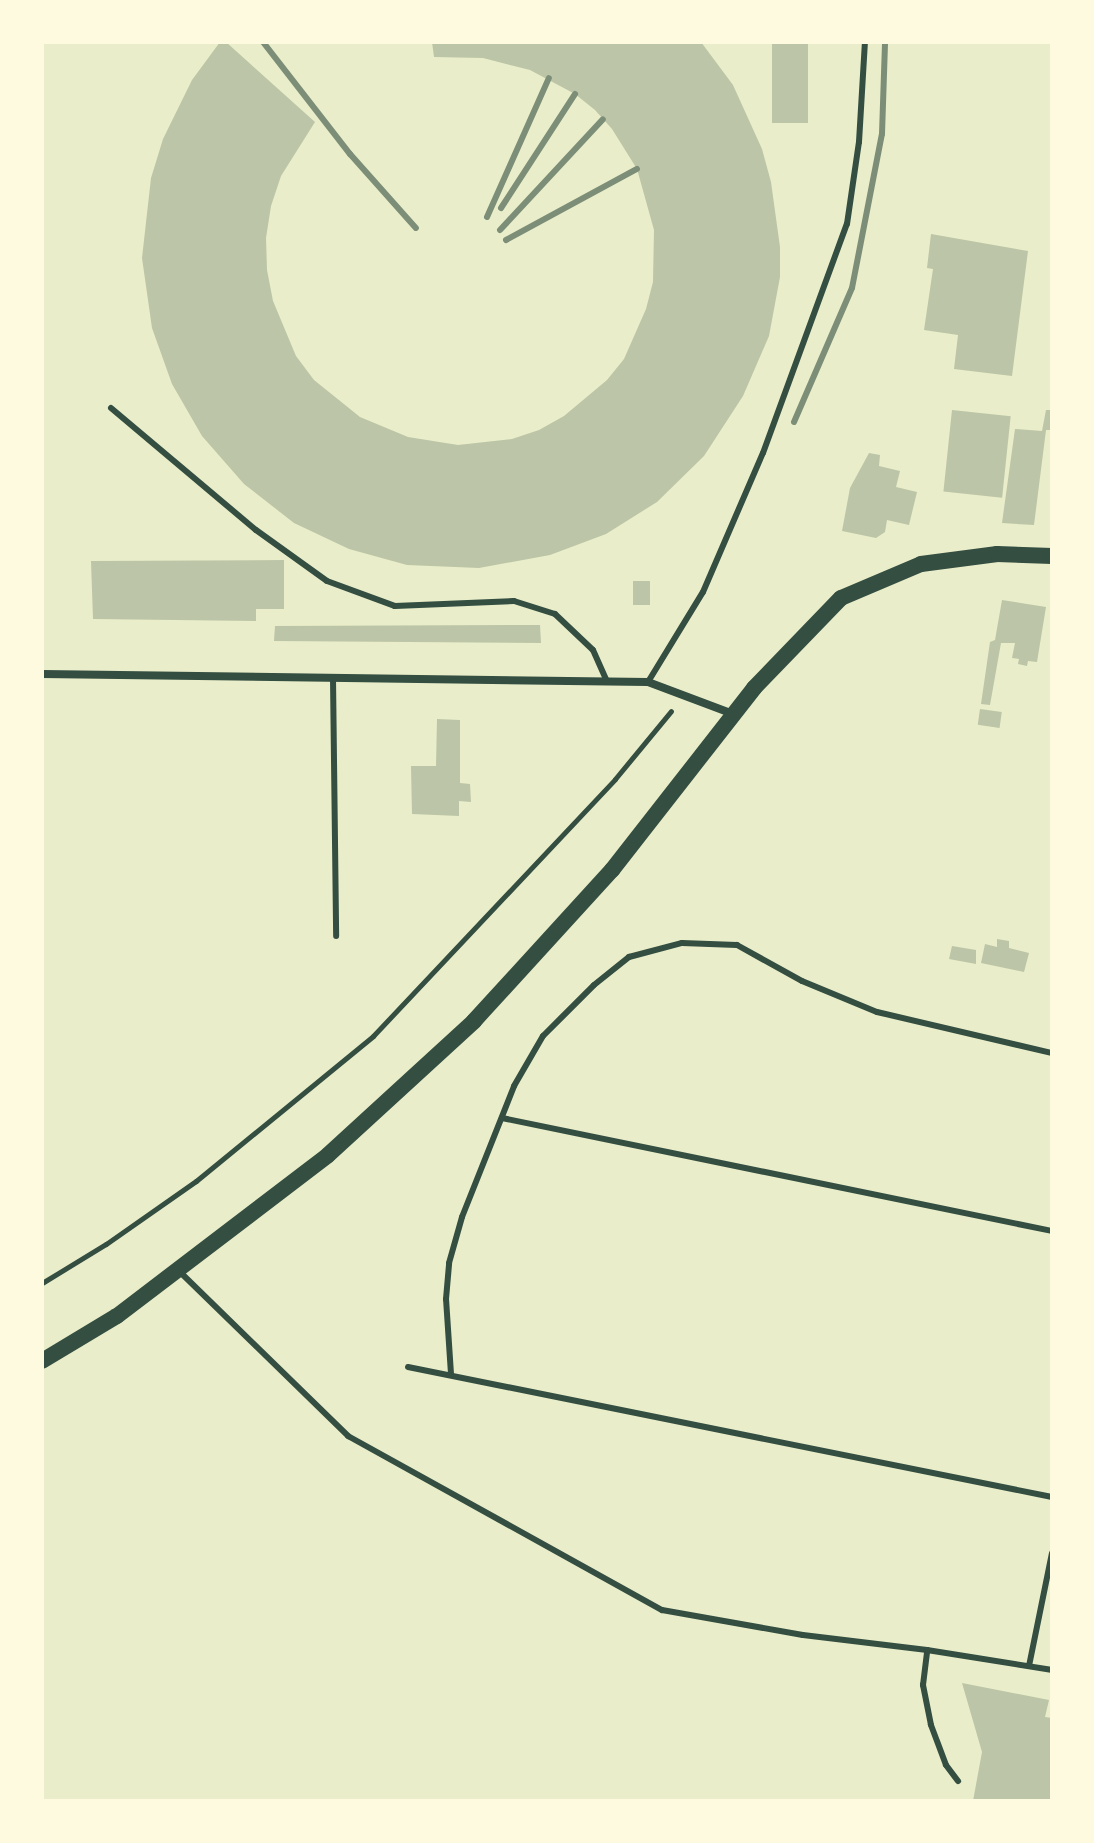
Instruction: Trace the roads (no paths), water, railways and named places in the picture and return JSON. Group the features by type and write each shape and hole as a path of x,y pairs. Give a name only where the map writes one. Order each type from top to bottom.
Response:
{"main road":[{"path":"42,1361 117,1316 328,1155 474,1021 612,870 733,714 841,598 921,564 997,554 1052,556"}],"street":[{"path":"42,674 648,682 733,714"}],"lane":[{"path":"648,682 703,592 763,453 847,224 859,142 865,42"},
{"path":"111,408 256,530 327,581 395,606 514,601 555,614 593,650 607,682"},
{"path":"333,678 336,936"},
{"path":"451,1374 446,1312 449,1263 462,1217 514,1086 543,1036 594,985 629,957 682,943 737,945 802,981 877,1012 1052,1053"},
{"path":"502,1118 1052,1231"},
{"path":"178,1270 348,1436 662,1610 803,1635 927,1650 1052,1670"},
{"path":"408,1367 1052,1497"},
{"path":"1029,1666 1052,1553"},
{"path":"927,1650 923,1685 931,1725 946,1765 958,1781"}],"railway":[{"path":"263,42 350,154 416,228"},
{"path":"794,422 852,288 882,134 885,42"},
{"path":"487,217 549,78"},
{"path":"501,208 575,94"},
{"path":"500,230 603,119"},
{"path":"506,240 637,169"}]}
